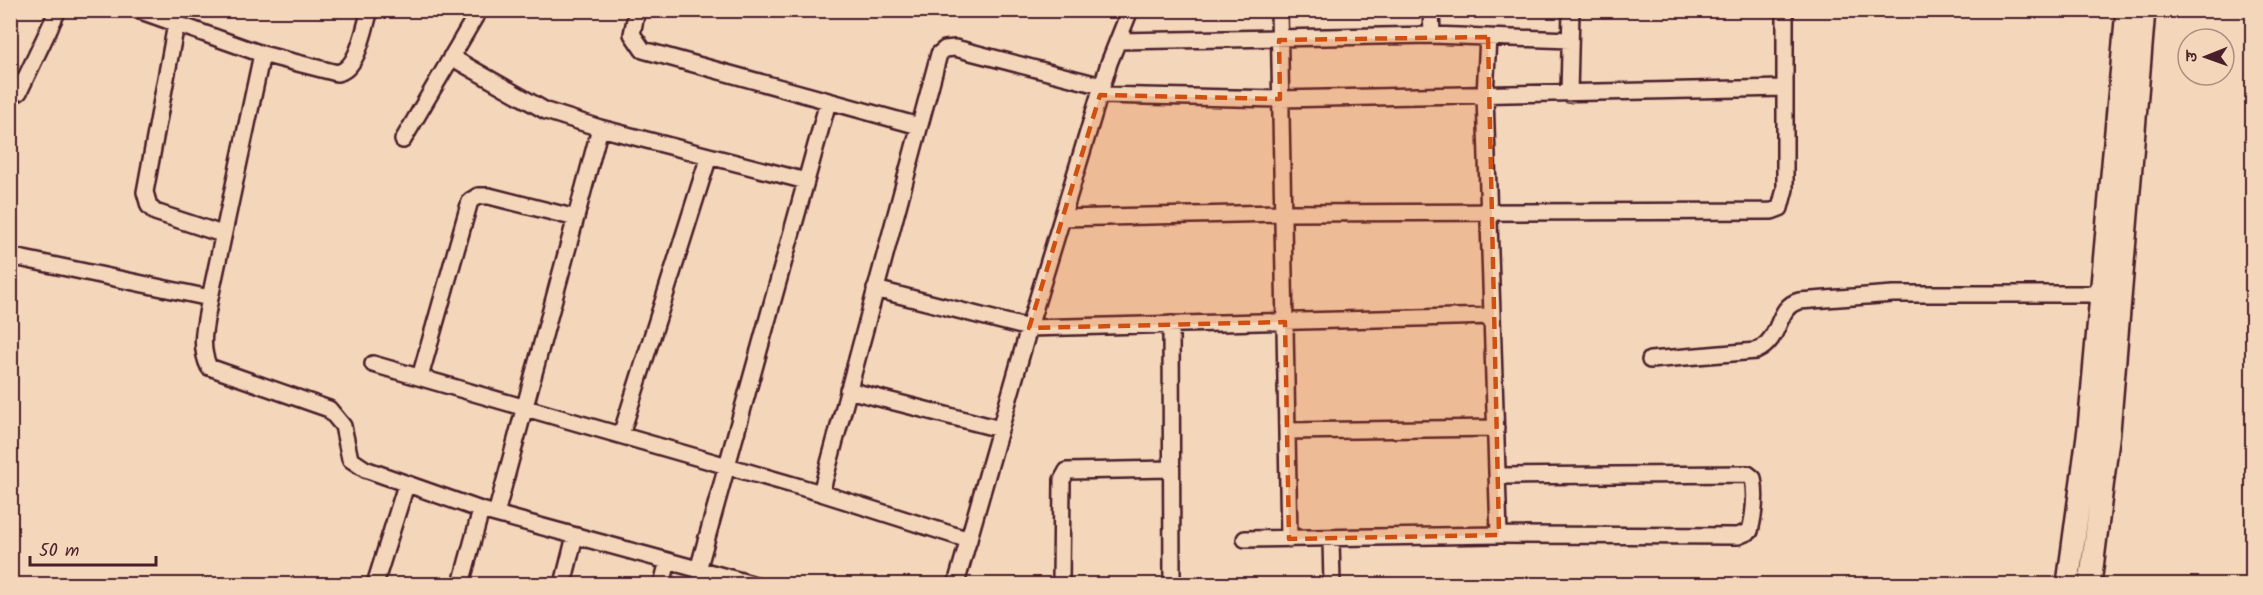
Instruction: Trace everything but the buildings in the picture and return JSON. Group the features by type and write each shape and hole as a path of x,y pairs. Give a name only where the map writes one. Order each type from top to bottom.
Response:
{"main road":[{"path":"2068,585 2089,428 2127,10"},
{"path":"2090,585 2109,431 2144,10"}],"street":[{"path":"20,92 58,10"},
{"path":"138,10 262,54 329,71 343,72 351,65 370,10"},
{"path":"403,140 479,10"},
{"path":"637,10 632,34 643,50 919,126"},
{"path":"1279,10 1289,539"},
{"path":"1431,10 1432,35"},
{"path":"1569,94 1571,10"},
{"path":"1062,218 1283,213 1772,211 1780,208 1785,189 1785,10"},
{"path":"956,585 1029,328 1126,11"},
{"path":"176,24 145,192 149,206 155,212 222,234"},
{"path":"1118,41 1280,40 1432,35 1570,40"},
{"path":"1488,37 1485,95 1499,535"},
{"path":"821,493 939,54 948,48 1101,91 1281,99 1785,88"},
{"path":"262,54 222,234 203,339 203,355 209,367 329,409 343,426 350,459 354,464 406,485 489,512 752,585"},
{"path":"451,57 546,111 600,128 806,181"},
{"path":"698,570 828,102"},
{"path":"461,585 525,407 600,128"},
{"path":"621,435 709,156"},
{"path":"420,377 470,201 478,196 489,196 576,218"},
{"path":"14,257 210,298"},
{"path":"875,289 1029,328 1492,316"},
{"path":"1650,360 1756,351 1767,346 1772,340 1786,309 1799,302 1893,294 2101,294"},
{"path":"1171,324 1172,585"},
{"path":"373,364 821,493 969,540"},
{"path":"848,390 1000,429"},
{"path":"1287,431 1496,428"},
{"path":"1061,585 1062,480 1067,471 1171,470"},
{"path":"1245,539 1499,535 1738,536 1750,531 1755,485 1753,478 1748,474 1497,476"},
{"path":"375,585 406,485"},
{"path":"563,585 575,536"},
{"path":"1331,538 1332,585"},
{"path":"662,585 668,561"}],"highlighted area":[{"path":"1488,37 1499,535 1289,539 1285,322 1029,328 1100,95 1280,99 1279,40"}]}
